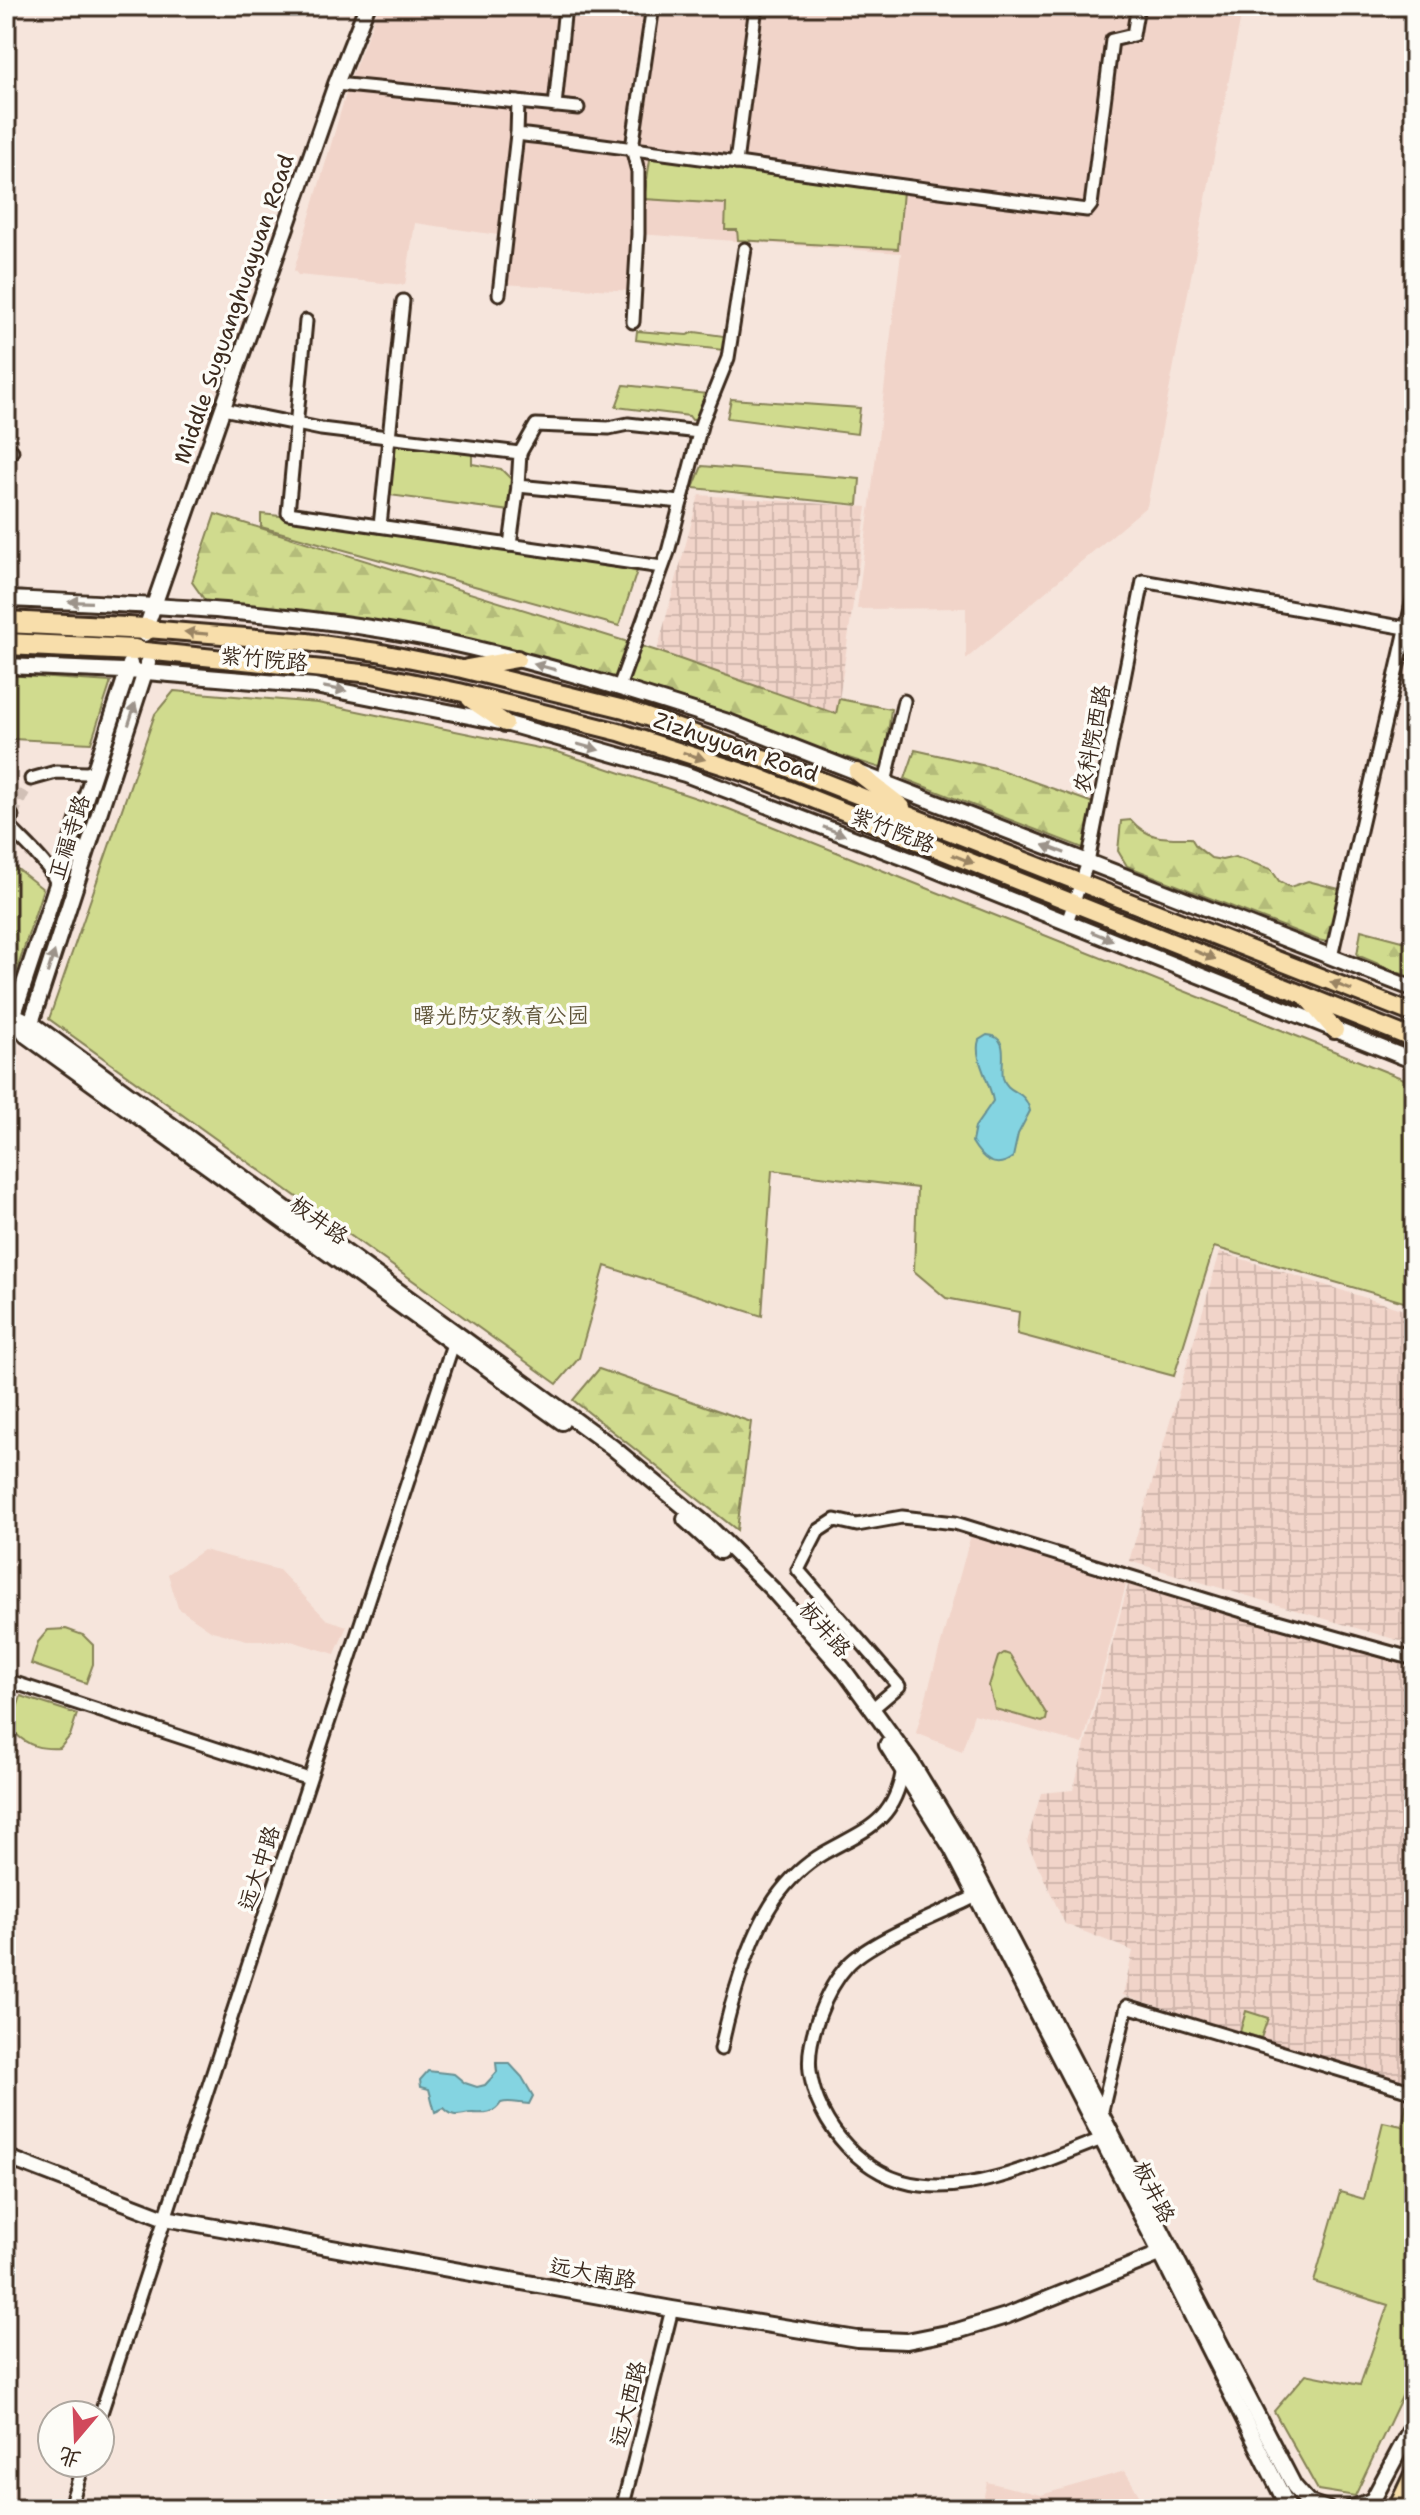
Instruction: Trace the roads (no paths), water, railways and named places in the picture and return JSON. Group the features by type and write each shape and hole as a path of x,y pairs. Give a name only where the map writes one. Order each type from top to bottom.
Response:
{"highway":[{"name":"Zizhuyuan Road","path":"6,622 147,629"},
{"name":"Zizhuyuan Road","path":"6,644 143,651"},
{"path":"1399,2509 1414,2477"}],"main road":[{"name":"Zizhuyuan Road","path":"147,629 307,642 377,652 462,669 624,709 763,758 1414,1014"},
{"name":"Zizhuyuan Road","path":"143,651 372,674 619,732 755,776 1414,1039"},
{"path":"462,669 517,659"},
{"path":"459,692 505,723"},
{"path":"857,772 919,820"},
{"path":"1304,995 1335,1030"}],"street":[{"name":"Middle Suguanghuayuan Road","path":"143,651 154,605 336,84 367,6"},
{"path":"555,106 565,6"},
{"path":"633,322 638,171 632,148 653,6"},
{"path":"736,163 756,6"},
{"path":"517,134 1087,210 1091,205 1112,40 1133,35 1138,6"},
{"path":"336,84 578,108"},
{"path":"499,294 518,102"},
{"path":"619,687 662,567 699,432 728,358 745,249"},
{"path":"380,526 403,301"},
{"path":"306,321 288,513 662,567"},
{"path":"223,409 295,424 520,453"},
{"path":"510,545 520,453 536,425 609,428 628,424 699,432"},
{"path":"518,486 681,502"},
{"name":"农科院西路","path":"1067,922 1088,862 1143,581 1406,628"},
{"path":"1331,957 1414,595"},
{"name":"紫竹院路","path":"6,599 154,605 329,623 420,637 619,687 731,723 1414,989"},
{"path":"8,1015 57,884 128,671 143,651"},
{"name":"正福寺路","path":"29,1029 146,672 143,651"},
{"name":"紫竹院路","path":"6,666 146,672 315,686 505,723 685,774 1414,1061"},
{"path":"885,783 904,701"},
{"path":"31,779 56,772 95,771"},
{"path":"12,816 8,825 53,872 57,884"},
{"name":"板井路","path":"8,1015 455,1338 630,1471 704,1535 766,1595 836,1675 903,1769 952,1849 1166,2252 1289,2509"},
{"path":"455,1338 612,1447 710,1528 772,1589 843,1669 911,1762 961,1844 1100,2127 1294,2486 1309,2503 1327,2509"},
{"name":"远大中路","path":"106,2399 455,1338"},
{"path":"872,1709 899,1686 798,1570 818,1531 835,1520 857,1525 902,1517 955,1523 1249,1613 1414,1659"},
{"path":"6,1680 309,1779"},
{"path":"721,2049 730,2005 747,1958 775,1899 799,1872 820,1855 872,1828 892,1805 900,1789 903,1769"},
{"path":"976,1896 866,1950 849,1964 833,1986 818,2018 809,2068 814,2091 826,2118 860,2160 882,2173 921,2185 955,2185 1000,2176 1100,2127"},
{"path":"1100,2127 1127,2006 1414,2092"},
{"name":"远大南路","path":"6,2157 165,2218 843,2337 907,2341 957,2331 1006,2316 1166,2252"},
{"name":"远大西路","path":"622,2509 672,2309"},
{"path":"1350,2509 1370,2505 1414,2423"},
{"path":"69,2509 79,2479"}],"water":[{"path":"987,1035 999,1040 1002,1045 1005,1083 1021,1095 1030,1111 1018,1134 1013,1157 1000,1163 985,1158 972,1142 975,1127 993,1101 978,1054 979,1040"},
{"path":"496,2063 509,2063 522,2077 533,2096 529,2104 505,2102 485,2113 455,2115 444,2108 435,2112 429,2089 421,2087 420,2080 428,2071 454,2074 465,2083 477,2087 485,2085 497,2072"}],"tunnel":[{"path":"12,816 31,779"}],"park label":[{"name":"曙光防灾教育公园","path":"501,1015"}]}
